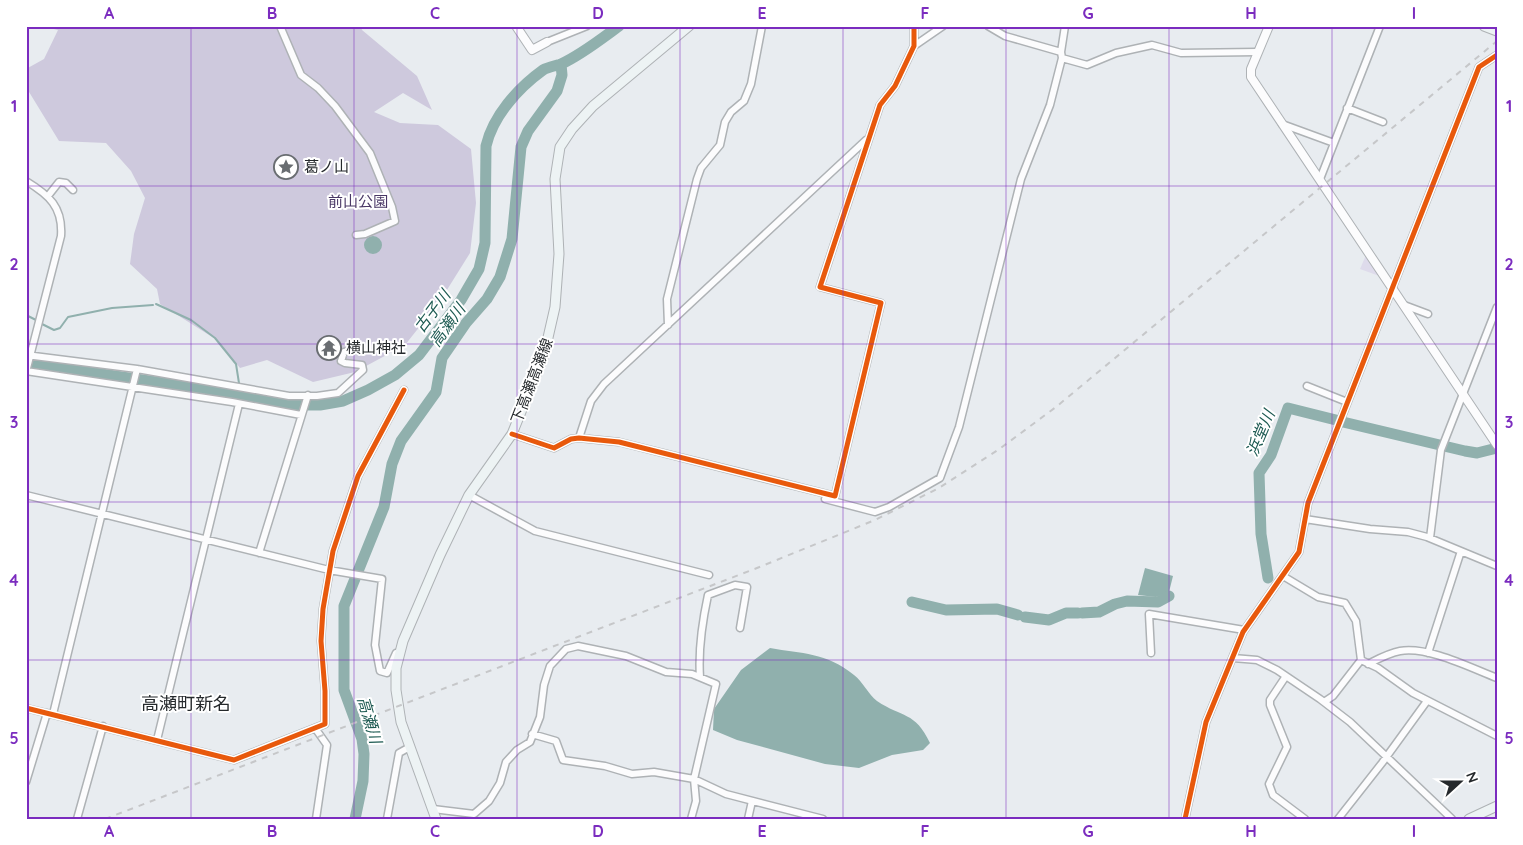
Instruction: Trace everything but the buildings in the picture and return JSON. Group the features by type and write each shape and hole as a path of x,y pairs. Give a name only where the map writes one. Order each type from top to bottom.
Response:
{"main road":[{"name":"下高瀬高瀬線","path":"436,819 408,748 401,722 396,690 396,668 403,641 440,555 469,495 512,434 544,355 555,307 559,254 555,179 560,147 572,129 593,106 689,26"},
{"path":"1469,819 1497,806"}],"street":[{"path":"280,26 301,75 318,88 335,106 370,154 392,207 395,220 366,234 356,235"},
{"path":"516,26 532,50 587,26"},
{"path":"668,325 667,299 697,178 701,168 720,145 725,122 731,112 744,101 751,84 762,26"},
{"path":"512,434 554,448 571,439 579,438 619,442 835,496 881,303 820,287 867,139 880,105 895,86 914,46 914,26"},
{"path":"914,46 943,26"},
{"path":"988,26 1005,36 1087,65 1116,53 1152,45 1181,53 1257,52"},
{"path":"825,499 874,512 889,507 940,478 959,426 1021,179 1050,105 1065,26"},
{"path":"1269,26 1257,52 1251,69 1251,77 1497,445"},
{"path":"1320,179 1380,26"},
{"path":"1185,819 1206,722 1232,658 1244,630 1299,552 1308,503 1480,67 1497,55"},
{"path":"1347,108 1383,122"},
{"path":"1282,124 1334,143"},
{"path":"579,438 591,401 604,384 867,139"},
{"path":"26,181 48,196 62,221 61,236 26,372 134,386 302,414"},
{"path":"48,196 59,182 66,183 73,190"},
{"path":"1404,306 1428,314"},
{"path":"1430,538 1442,448 1497,307"},
{"path":"29,356 138,369 239,386 271,394 308,396 338,393 363,370 362,365 345,364 341,361 344,352 355,350"},
{"path":"26,782 50,713 138,369"},
{"path":"1306,386 1347,402"},
{"path":"26,708 234,760 325,724 325,691 321,641 330,570 343,516 358,476 404,390"},
{"path":"259,553 308,396"},
{"path":"157,740 239,404"},
{"path":"26,495 330,570 382,579 375,645 380,671 387,672 390,669 403,641"},
{"path":"469,495 536,531 708,575"},
{"path":"1305,518 1370,529 1408,532 1430,538 1497,566"},
{"path":"1428,653 1461,552"},
{"path":"1283,576 1308,593 1345,603 1356,621 1361,660 1333,696 1324,702"},
{"path":"700,678 698,658 700,630 708,595 735,585 747,587 740,628"},
{"path":"1151,653 1149,614 1244,630"},
{"path":"433,809 474,814 490,801 500,783 506,762 517,750 530,742 540,717 544,685 550,666 566,649 578,646 626,656 666,672 692,674 716,684 694,779 696,801 691,819"},
{"path":"1368,664 1400,651 1428,653 1497,678"},
{"path":"1232,658 1257,660 1286,676 1324,702 1388,756 1452,819"},
{"path":"1361,660 1378,668 1426,700 1497,736"},
{"path":"1286,676 1270,700 1270,705 1287,747 1269,784 1273,794 1305,819"},
{"path":"1338,819 1388,756 1426,700"},
{"path":"77,819 103,726"},
{"path":"315,728 327,745 316,819"},
{"path":"532,734 556,741 563,760 605,766 632,774 654,772 694,779 726,794 823,819"},
{"path":"387,819 399,753 408,748"},
{"path":"748,819 752,800"}],"shaded area":[{"path":"373,236 379,239 382,245 379,251 373,254 367,251 364,245 367,239"},
{"path":"1366,255 1382,277 1360,269"},
{"path":"1145,568 1173,576 1169,592 1156,597 1138,595"},
{"path":"770,648 814,655 844,667 857,678 877,701 907,716 919,725 930,743 923,750 892,755 859,768 825,764 737,740 713,730 714,709 741,670"}],"green space":[{"name":"前山公園","path":"41,26 361,26 362,30 417,76 432,110 403,93 374,112 400,123 438,125 471,149 476,203 470,253 440,301 405,345 355,372 313,382 267,360 240,368 217,340 160,304 157,289 130,264 134,234 145,198 131,171 106,143 59,141 26,87 26,69 44,59 58,30"}],"waterway":[{"name":"古子川","path":"26,363 197,388 294,405 320,405 343,401 395,375 419,355 461,300 479,269 485,243 486,146 494,124 516,94 534,77 543,70 561,64 576,56 619,26"},
{"name":"高瀬川","path":"355,819 363,781 364,754 362,739 344,690 344,606 384,507 392,464 401,441 436,392 442,358 466,323 487,299 500,277 512,239 521,147 528,131 557,91 562,75 561,64"},
{"path":"156,304 191,320 215,338 236,364 241,396"},
{"path":"42,324 54,330 60,328 68,317 112,308 153,305"},
{"path":"26,315 36,320"},
{"name":"浜堂川","path":"1268,578 1261,534 1259,473 1271,455 1288,408 1336,420"},
{"name":"浜堂川","path":"1343,422 1465,451 1477,453 1497,448"},
{"name":"浜堂川","path":"1082,613 1099,612 1115,604 1127,601 1158,602 1169,596"},
{"name":"浜堂川","path":"912,602 946,610 997,609 1018,615"},
{"name":"浜堂川","path":"1025,617 1049,620 1066,613 1078,613"}],"railway":[{"path":"105,819 757,568 875,520 939,488 998,450 1056,407 1497,41"}],"cycle path":[{"path":"512,434 554,448 571,439 579,438 619,442 835,496 881,303 820,287 880,105 895,86 914,46 914,26"},
{"path":"1185,819 1206,722 1243,632 1299,552 1308,503 1479,67 1497,55"},
{"path":"26,708 234,760 325,724 325,691 321,641 323,609 333,551 358,476 404,390"}],"place":[{"name":"葛ノ山","path":"286,167"},
{"name":"横山神社","path":"329,348"}],"district":[{"name":"高瀬町新名","path":"186,704"}]}
